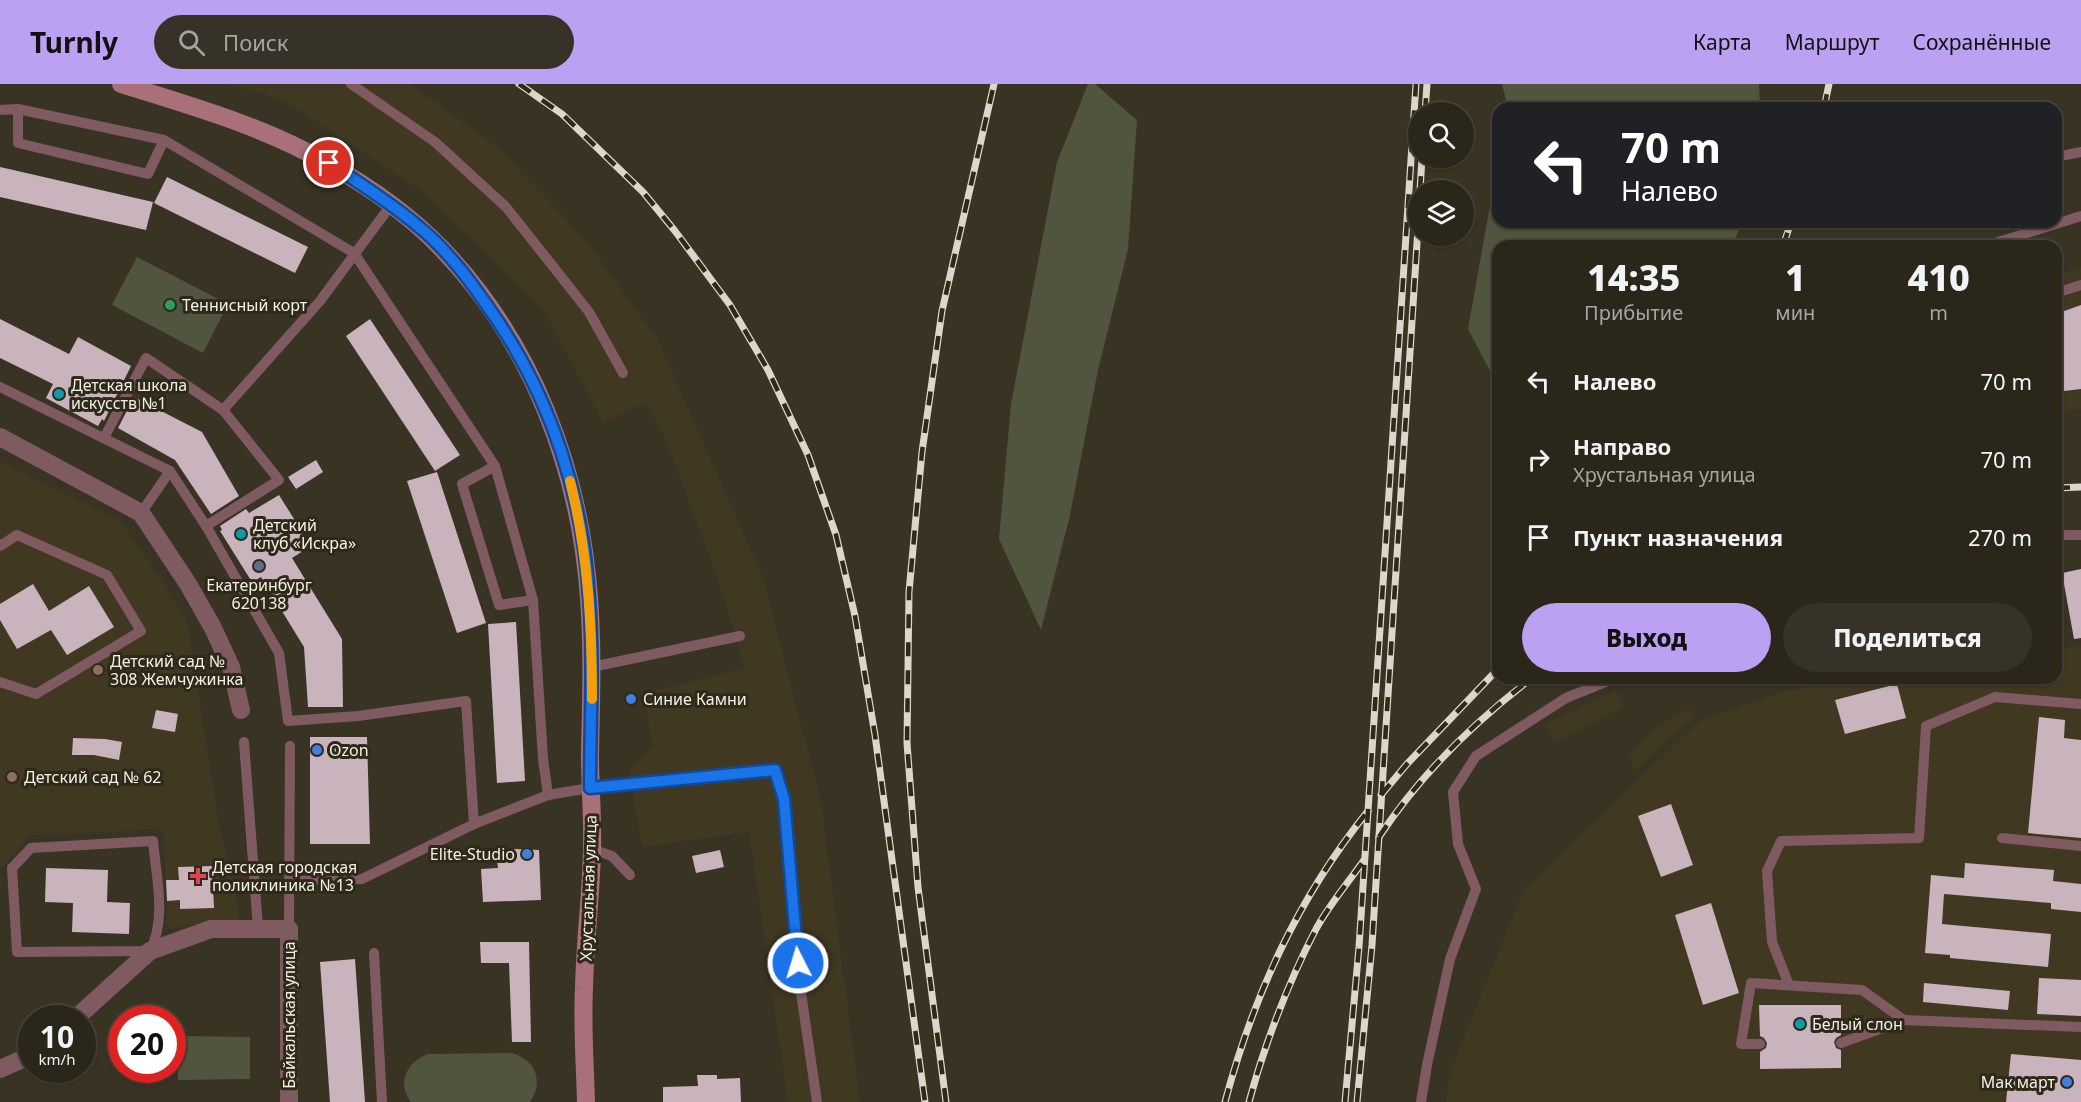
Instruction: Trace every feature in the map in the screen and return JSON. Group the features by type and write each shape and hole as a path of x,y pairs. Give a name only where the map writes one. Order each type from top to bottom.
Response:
{"street":[{"name":"Хрустальная улица","path":"121,84 261,131 329,163 419,226 444,250 477,290 509,337 549,415 564,458 575,503 589,596 592,667 590,788 592,849 584,988 586,1102"},
{"path":"0,437 141,513 188,584 213,628 231,667 241,710"},
{"path":"90,1005 150,951 211,929 289,929"},
{"name":"Байкальская улица","path":"289,929 289,1102"},
{"path":"0,1069 18,1061"}],"lane":[{"path":"351,84 435,142 506,207 589,312 623,373"},
{"path":"18,109 18,143 148,174 164,140"},
{"path":"0,110 18,109 164,140 354,254 495,466 532,600 543,759 548,795"},
{"path":"2062,156 2081,152"},
{"path":"223,410 320,301 390,205"},
{"path":"2062,222 2081,216"},
{"path":"2005,240 2043,228"},
{"path":"2062,291 2081,285"},
{"path":"104,438 146,358 223,410 279,480 206,526"},
{"path":"0,387 170,471 206,526 279,653 288,721 358,716 466,701 474,824"},
{"path":"495,466 462,484 499,605 532,600"},
{"path":"141,513 170,471"},
{"path":"0,546 17,535 107,575 141,630 36,694 0,682"},
{"path":"2062,535 2081,535"},
{"path":"592,667 740,636"},
{"path":"1421,1102 1450,959 1476,889 1458,844 1453,792 1476,756 1566,698 1600,684"},
{"path":"1789,985 1772,942 1767,871 1781,841 1919,838 1926,726 1995,697 2081,704"},
{"path":"244,742 258,928"},
{"path":"289,929 290,746"},
{"path":"290,881 362,879 474,824 548,795 590,788 775,770 784,799 800,986 817,1102"},
{"path":"2002,838 2081,846"},
{"path":"153,841 159,915 156,940 150,951 17,952 12,868 31,848 153,841"},
{"path":"592,849 612,856 630,875"},
{"path":"374,953 382,1102"},
{"path":"1760,1044 1741,1044 1751,982 1862,990 1904,1020"},
{"path":"1841,1043 1904,1020 2081,1027"}],"shaded area":[{"path":"229,84 410,84 496,146 583,237 658,340 763,578 821,801 860,1102 788,1102 749,832 642,847 629,769 652,746 644,693 745,668 717,576 664,435 645,403 603,422 544,310 424,193 284,100"},
{"path":"2081,267 2081,409 2062,410 2062,274"},
{"name":"Детский сад № 308 Жемчужинка","path":"0,461 121,521 170,593 188,624 219,826 235,888 239,922 168,928 163,829 31,835 0,870"},
{"path":"2081,646 2081,1102 1446,1102 1449,1075 1524,889 1701,720 1787,691 1823,684 2062,684 2062,648"},
{"path":"1615,690 1624,707 1554,743 1545,724"},
{"path":"1690,708 1695,717 1665,741 1637,770 1627,756 1658,726"}],"green space":[{"path":"1088,84 1095,84 1137,120 1128,249 1098,370 1070,515 1041,630 999,539 1011,404 1057,162"},
{"path":"1502,84 1759,84 1760,102 1506,102"},
{"path":"1492,195 1492,228 1740,228 1734,240 1492,240 1492,375 1468,329"},
{"name":"Теннисный корт","path":"137,257 228,304 203,353 112,305"},
{"path":"186,1036 250,1037 250,1079 186,1080"},
{"path":"512,1053 527,1061 535,1073 536,1087 530,1102 411,1102 404,1088 409,1068 414,1062 428,1054"}],"building":[{"path":"0,167 153,202 146,230 0,197"},
{"path":"167,177 308,247 295,273 154,203"},
{"path":"2081,305 2081,389 2062,391 2062,312"},
{"path":"0,319 69,354 78,337 131,366 104,421 102,419 98,426 46,398 53,384 0,358"},
{"path":"370,319 460,455 435,471 346,336"},
{"path":"134,397 202,432 239,496 211,514 175,460 118,428"},
{"path":"316,460 323,472 296,489 288,477"},
{"path":"437,472 486,623 457,633 407,481"},
{"path":"279,495 311,546 292,558 342,639 343,707 308,707 304,647 261,577 252,582 220,531 222,530 220,526 246,509 249,513"},
{"path":"2081,569 2081,638 2074,639 2062,573"},
{"path":"33,584 49,611 89,586 114,627 67,655 51,630 17,649 0,620 0,604"},
{"path":"516,622 525,781 497,783 488,624"},
{"path":"1897,684 1906,718 1845,734 1835,700"},
{"path":"156,710 178,714 175,732 152,728"},
{"path":"2039,717 2065,720 2064,738 2081,740 2081,838 2028,833"},
{"path":"310,737 367,737 370,844 310,844"},
{"path":"73,738 122,742 119,760 94,755 72,755"},
{"path":"1671,804 1693,865 1661,877 1638,816"},
{"path":"514,849 539,850 541,900 483,902 481,869 498,868 497,860 514,858"},
{"path":"720,850 724,867 696,873 692,856"},
{"path":"1965,863 2054,870 2053,881 2081,884 2081,912 2051,909 2051,903 1944,894 1942,924 2051,934 2048,967 1950,958 1950,955 1925,953 1931,875 1964,878"},
{"path":"212,866 214,908 180,909 180,900 167,901 166,880 179,880 178,867"},
{"path":"46,868 108,870 107,902 130,903 129,934 72,932 73,903 45,902"},
{"path":"1711,903 1739,993 1703,1005 1675,915"},
{"path":"480,942 529,942 531,1042 512,1042 509,963 481,963"},
{"path":"355,959 365,1102 330,1102 320,962"},
{"path":"2039,978 2081,980 2081,1016 2037,1014"},
{"path":"1924,983 2010,991 2008,1010 1923,1002"},
{"name":"Белый слон","path":"1759,1005 1841,1005 1841,1035 1834,1042 1836,1048 1841,1050 1841,1068 1760,1069 1760,1052 1766,1048 1767,1043 1760,1036"},
{"path":"2011,1054 2081,1060 2081,1102 2006,1102"},
{"path":"697,1075 717,1075 717,1079 740,1078 741,1102 663,1102 663,1087 698,1086"}],"railway":[{"path":"519,84 562,114 643,192 675,231 730,305 768,370 808,455 836,535 855,616 875,735 925,1102"},
{"path":"946,1102 918,887 907,743 909,592 922,452 942,311 994,84"},
{"path":"1345,1102 1359,947 1416,84"},
{"path":"1426,102 1427,84"},
{"path":"1825,102 1829,84"},
{"path":"1421,168 1421,180"},
{"path":"1785,240 1789,228"},
{"path":"1357,1102 1372,945 1417,246"},
{"path":"2062,488 2081,487"},
{"path":"1381,795 1407,764 1492,675"},
{"path":"1379,837 1430,771 1468,732 1524,684"},
{"path":"1225,1102 1250,1023 1281,949 1320,878 1368,811"},
{"path":"1249,1102 1262,1059 1295,972 1326,913 1364,860"}],"slow traffic":[{"path":"570,481 584,551 589,596 592,699"}],"place":[{"name":"Теннисный корт","path":"170,305"},
{"name":"Детская школа искусств №1","path":"59,394"},
{"name":"Детский клуб «Искра»","path":"241,534"},
{"name":"Екатеринбург 620138","path":"259,566"},
{"name":"Детский сад № 308 Жемчужинка","path":"98,670"},
{"name":"Синие Камни","path":"631,699"},
{"name":"Ozon","path":"317,750"},
{"name":"Детский сад № 62","path":"12,777"},
{"name":"Elite-Studio","path":"527,854"},
{"name":"Детская городская поликлиника №13","path":"198,876"},
{"name":"Белый слон","path":"1800,1024"},
{"name":"Мак март","path":"2067,1082"}],"route":[{"path":"329,163 419,226 444,250 477,290 509,337 549,415 564,458 575,503 589,596 592,667 590,788 775,770 784,799 798,963"}]}
